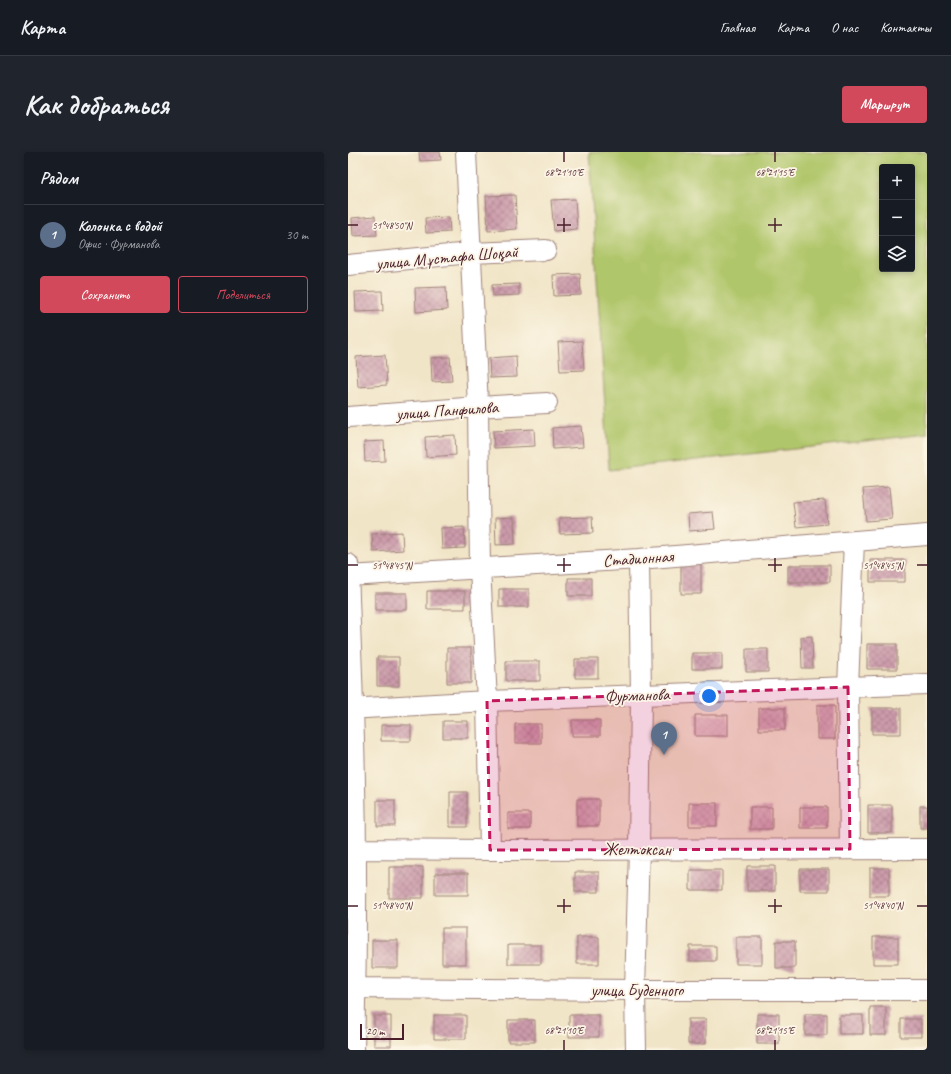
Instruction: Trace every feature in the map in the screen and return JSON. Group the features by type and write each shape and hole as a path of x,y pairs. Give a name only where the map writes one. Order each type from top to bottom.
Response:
{"street":[{"path":"466,152 478,407 480,568 487,701 490,850"},
{"name":"улица Мұстафа Шоқай","path":"348,265 470,253 546,250"},
{"name":"улица Панфилова","path":"348,417 547,403"},
{"name":"Стадионная","path":"348,576 639,559 927,535"},
{"path":"850,849 848,687 854,541"},
{"path":"636,1050 635,990 641,695 639,559"},
{"path":"348,564 351,708 352,988 354,1050"},
{"name":"Фурманова","path":"351,708 487,701 927,684"},
{"name":"Желтоксан","path":"352,849 927,849"},
{"name":"улица Буденного","path":"352,988 927,990"}],"highlighted area":[{"path":"848,687 850,849 490,850 487,701"}],"green space":[{"path":"589,152 927,152 927,434 609,470"}],"building":[{"path":"419,152 440,152 441,160 420,161"},
{"path":"515,195 517,229 488,231 486,196"},
{"path":"575,199 577,229 554,231 551,200"},
{"path":"375,216 377,235 353,236 352,218"},
{"path":"449,217 450,232 426,233 425,218"},
{"path":"580,274 581,295 554,296 553,275"},
{"path":"519,284 519,295 493,296 492,285"},
{"path":"446,287 447,310 416,312 415,288"},
{"path":"382,291 383,311 356,312 355,292"},
{"path":"582,341 584,370 560,371 558,342"},
{"path":"385,355 387,385 358,387 356,357"},
{"path":"516,356 517,377 490,378 489,358"},
{"path":"450,357 452,381 432,382 431,358"},
{"path":"581,426 583,447 553,449 552,428"},
{"path":"534,429 535,446 494,448 493,431"},
{"path":"455,435 456,455 426,457 425,437"},
{"path":"384,441 385,461 365,462 364,442"},
{"path":"889,487 892,519 866,521 863,489"},
{"path":"825,500 827,524 796,527 793,502"},
{"path":"713,512 715,529 689,531 688,514"},
{"path":"514,517 515,544 496,545 495,518"},
{"path":"592,517 593,533 560,534 559,518"},
{"path":"464,527 465,548 442,549 441,528"},
{"path":"402,532 403,550 373,552 372,534"},
{"path":"870,560 905,560 905,582 870,582"},
{"path":"681,564 701,564 701,594 681,594"},
{"path":"788,565 830,565 830,582 788,582"},
{"path":"568,578 591,578 591,596 568,596"},
{"path":"499,589 529,589 529,607 499,607"},
{"path":"427,591 465,591 465,609 427,609"},
{"path":"375,593 407,593 407,610 375,610"},
{"path":"812,636 813,668 802,668 801,637"},
{"path":"867,644 897,644 897,669 867,669"},
{"path":"447,648 471,648 471,683 447,683"},
{"path":"746,649 768,649 768,672 746,672"},
{"path":"692,653 722,653 722,669 692,669"},
{"path":"377,657 399,657 399,686 377,686"},
{"path":"575,659 598,659 598,678 575,678"},
{"path":"506,661 540,661 540,681 506,681"},
{"path":"817,705 835,705 835,739 817,739"},
{"path":"759,708 785,708 785,730 759,730"},
{"path":"872,708 901,708 901,734 872,734"},
{"path":"695,715 728,715 728,736 695,736"},
{"path":"572,720 600,720 600,736 572,736"},
{"path":"443,721 468,721 468,738 443,738"},
{"path":"515,724 541,724 541,743 515,743"},
{"path":"381,725 411,725 411,741 381,741"},
{"path":"450,792 467,792 467,827 450,827"},
{"path":"577,799 599,799 599,826 577,826"},
{"path":"377,800 395,800 395,826 377,826"},
{"path":"689,803 717,803 717,826 689,826"},
{"path":"868,805 892,805 892,833 868,833"},
{"path":"920,806 927,806 927,828 920,828"},
{"path":"750,807 772,807 772,829 750,829"},
{"path":"800,807 827,807 827,828 800,828"},
{"path":"508,813 530,813 530,829 508,829"},
{"path":"747,866 775,866 775,891 747,891"},
{"path":"389,867 423,867 423,898 389,898"},
{"path":"870,868 889,868 889,896 870,896"},
{"path":"800,869 829,869 829,891 800,891"},
{"path":"690,870 722,870 722,890 690,890"},
{"path":"575,872 599,872 599,892 575,892"},
{"path":"435,873 468,873 468,895 435,895"},
{"path":"442,928 466,928 466,964 442,964"},
{"path":"577,937 599,937 599,964 577,964"},
{"path":"736,937 762,937 762,964 736,964"},
{"path":"873,937 898,937 898,964 873,964"},
{"path":"372,940 398,940 398,968 372,968"},
{"path":"776,941 795,941 795,968 776,968"},
{"path":"508,945 541,945 541,964 508,964"},
{"path":"690,946 716,946 716,961 690,961"},
{"path":"870,1007 886,1007 886,1035 870,1035"},
{"path":"757,1014 779,1014 779,1044 757,1044"},
{"path":"805,1014 827,1014 827,1035 805,1035"},
{"path":"434,1015 466,1015 466,1039 434,1039"},
{"path":"569,1015 599,1015 599,1037 569,1037"},
{"path":"839,1015 863,1015 863,1034 839,1034"},
{"path":"374,1016 391,1016 391,1046 374,1046"},
{"path":"688,1019 706,1019 706,1044 688,1044"},
{"path":"901,1019 921,1019 921,1037 901,1037"},
{"path":"508,1020 535,1020 535,1042 508,1042"}],"place":[{"name":"Колонка с водой","path":"664,755"}]}
